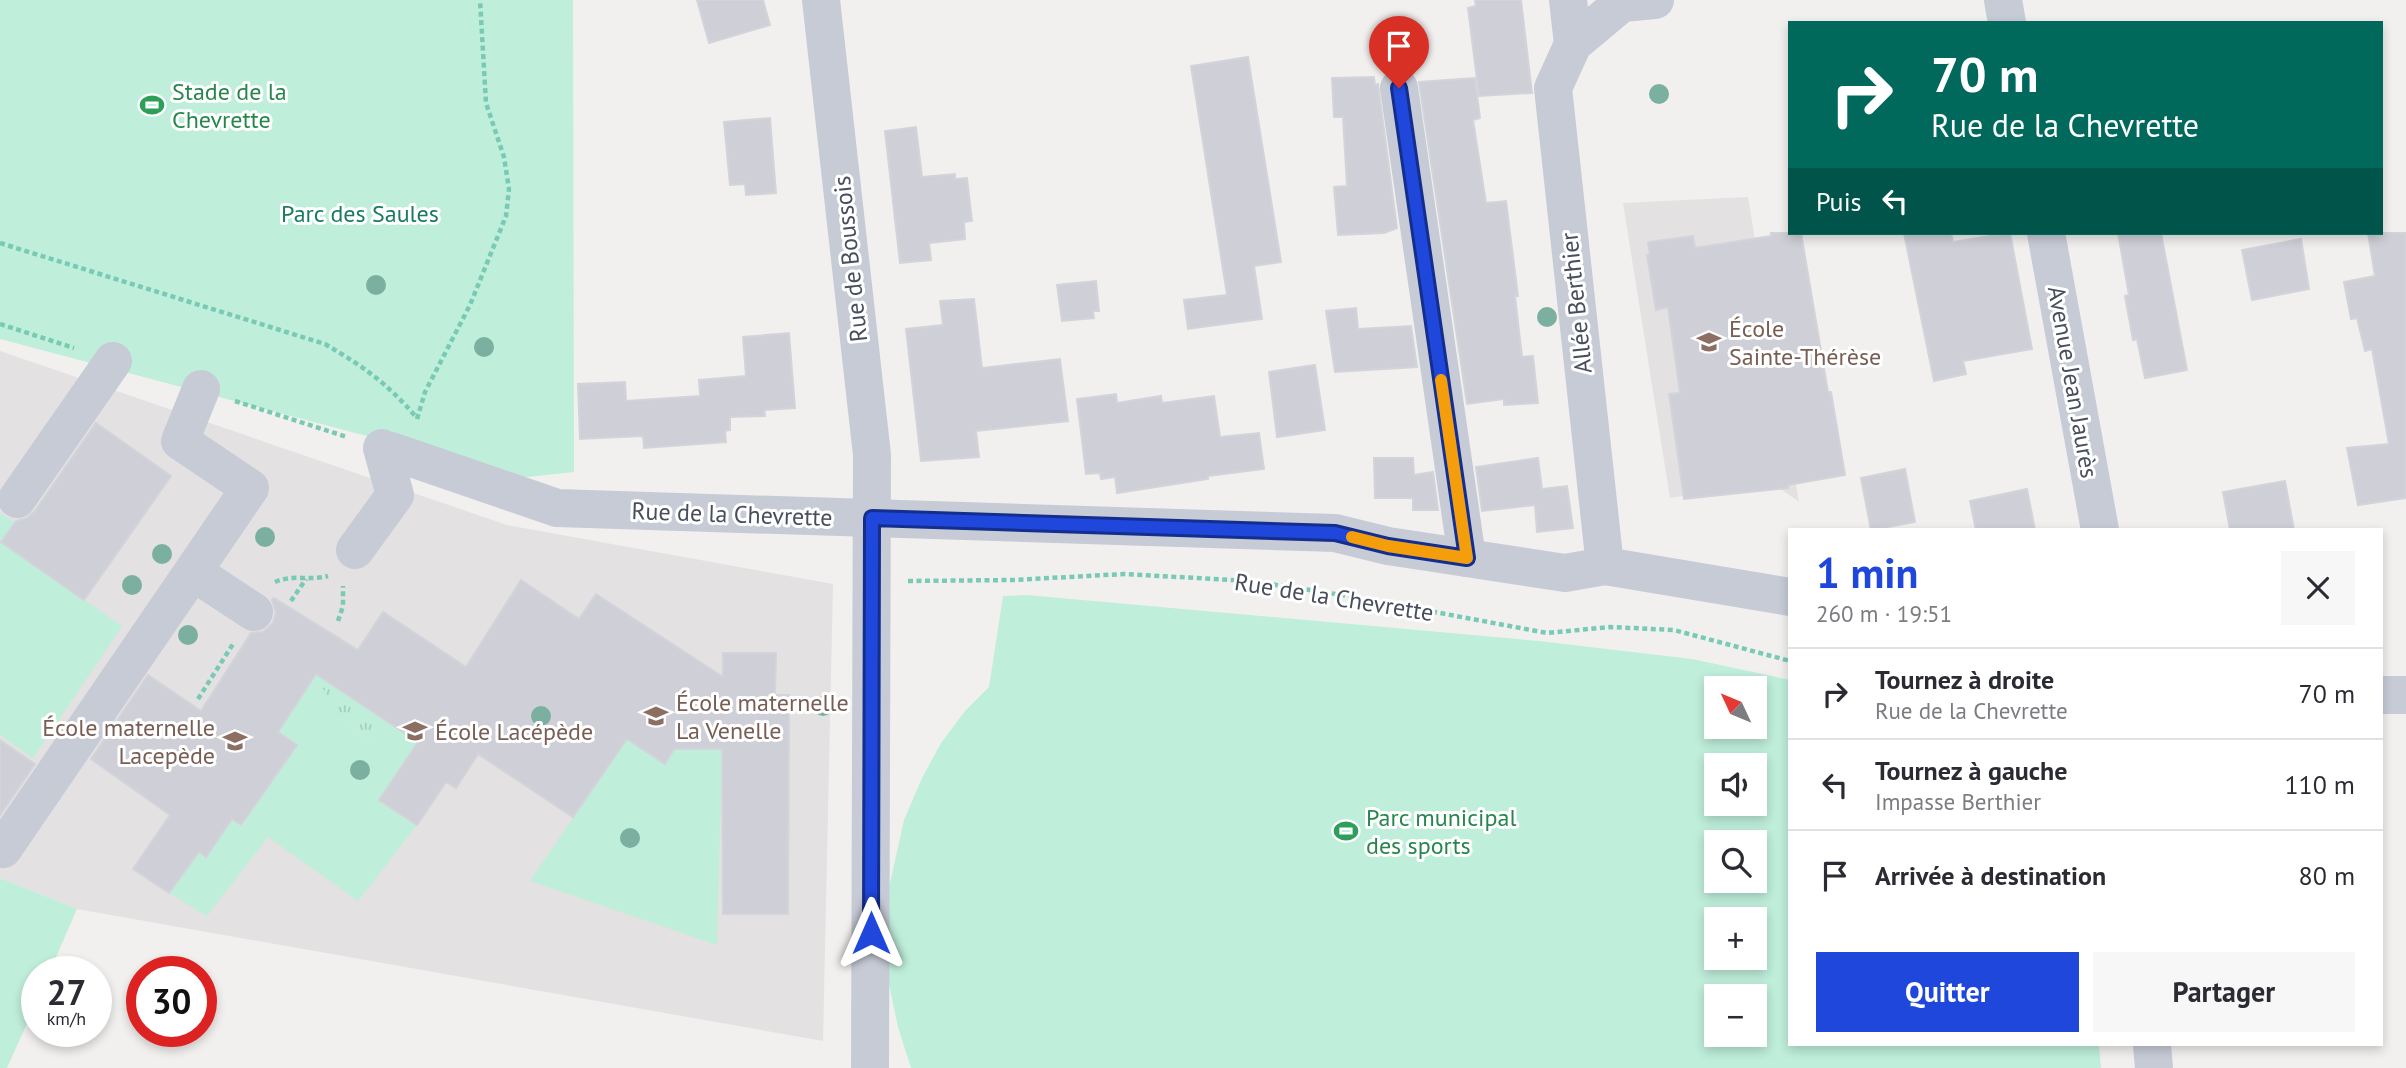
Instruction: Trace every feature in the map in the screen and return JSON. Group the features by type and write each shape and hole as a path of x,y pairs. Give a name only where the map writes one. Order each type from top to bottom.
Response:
{"street":[{"name":"Rue de Boussois","path":"821,0 872,455 870,1068"},
{"path":"1568,0 1573,44"},
{"path":"1573,44 1622,3 1654,0"},
{"path":"2003,0 2007,21"},
{"name":"Allée Berthier","path":"1573,44 1553,88 1605,566"},
{"path":"1399,88 1467,558"},
{"name":"Avenue Jean Jaurès","path":"2046,235 2100,528"},
{"path":"17,499 113,361"},
{"path":"3,849 250,488 180,441 201,389"},
{"name":"Rue de la Chevrette","path":"395,453 556,508 1335,533 1388,546 1565,573 1605,566 1788,597"},
{"path":"355,550 395,495 395,453"},
{"path":"193,572 272,608"},
{"path":"2383,695 2406,695"},
{"path":"2152,1046 2154,1068"}],"path":[{"path":"395,453 418,418 425,392 470,305 506,216 509,189 504,157 486,103 480,0"},
{"path":"0,243 324,344 370,371 418,418"},
{"name":"Rue de la Chevrette","path":"872,582 1013,580 1124,574 1251,581 1349,596 1547,633 1610,627 1674,630 1788,660"},
{"path":"272,608 306,578"}],"shaded area":[{"name":"École Sainte-Thérèse","path":"1748,197 1799,502 1771,482 1670,498 1623,203"},
{"name":"École Lacépède","path":"0,351 507,525 833,584 823,1041 77,909 0,878"}],"green space":[{"name":"Parc des Saules","path":"0,0 573,0 574,472 518,478 0,339"},
{"path":"0,513 15,523 1,542 122,626 33,758 0,735"},
{"name":"Parc municipal des sports","path":"1027,595 1539,641 1692,659 1788,680 1788,1046 2099,1046 2101,1068 911,1068 898,1027 887,975 885,942 890,883 904,820 922,778 941,743 965,711 989,687 1003,596"},
{"path":"318,672 391,724 377,744 330,713 324,690 311,682"},
{"path":"311,682 324,690 330,713 376,744 391,724 418,742 379,800 417,825 358,901 268,837 207,916 169,893 199,852 207,857 232,819 243,826 297,745 278,732"},
{"path":"627,739 664,764 674,749 722,749 717,945 530,881"},
{"path":"0,878 77,909 57,956 21,956 21,1037 7,1068 0,1068"}],"building":[{"path":"697,0 763,0 770,25 709,43"},
{"path":"1475,0 1521,0 1532,93 1479,96 1468,8 1476,6"},
{"path":"1248,57 1281,262 1254,266 1262,319 1188,329 1184,300 1227,295 1191,66"},
{"path":"1374,77 1375,85 1378,84 1397,228 1384,233 1338,235 1334,187 1347,186 1343,117 1334,117 1332,78"},
{"path":"1475,78 1480,118 1473,120 1486,203 1506,201 1518,296 1515,296 1522,357 1533,356 1538,403 1504,405 1504,399 1467,404 1419,82"},
{"path":"770,118 776,193 746,195 745,184 730,185 724,122"},
{"path":"916,127 922,177 955,174 955,179 967,178 972,221 964,222 965,239 929,243 931,260 900,263 885,131"},
{"name":"École Sainte-Thérèse","path":"1771,233 1801,235 1845,475 1788,485 1788,488 1684,499 1669,394 1680,393 1668,307 1656,310 1647,255 1650,255 1648,242 1693,236 1695,248 1771,236"},
{"path":"2406,233 2406,498 2358,505 2347,448 2389,444 2372,349 2365,351 2357,318 2351,319 2344,282 2375,276 2368,235"},
{"path":"1904,235 1951,235 1953,242 2010,235 2032,349 1963,361 1966,374 1934,381"},
{"path":"2118,235 2161,235 2187,370 2145,378 2137,339 2133,340 2125,296 2129,295"},
{"path":"2301,239 2309,289 2252,300 2242,250"},
{"path":"1096,281 1099,311 1093,311 1094,318 1062,321 1057,285"},
{"path":"974,299 982,368 1060,359 1068,421 976,431 979,457 921,461 906,329 943,325 940,301"},
{"path":"1356,308 1358,329 1411,326 1417,367 1335,372 1326,311"},
{"path":"789,333 795,408 764,410 765,416 730,417 730,430 725,431 726,442 644,448 643,436 580,439 578,384 625,382 626,401 700,396 699,380 746,376 743,337"},
{"path":"1315,365 1325,430 1277,437 1269,372"},
{"path":"1116,394 1117,403 1161,396 1162,403 1214,396 1220,437 1259,433 1264,469 1208,476 1208,479 1117,493 1115,477 1101,479 1100,473 1086,474 1077,399"},
{"path":"96,423 171,476 84,600 1,542 16,521 27,518 35,511"},
{"path":"1374,458 1413,458 1414,475 1433,472 1438,510 1413,510 1413,498 1375,498"},
{"path":"1538,458 1542,489 1567,486 1573,528 1537,532 1535,505 1482,511 1476,467"},
{"path":"1905,469 1915,522 1871,528 1861,478"},
{"path":"2285,481 2294,528 2230,528 2223,492"},
{"path":"2027,489 2035,528 1976,528 1970,501"},
{"path":"521,580 579,619 596,594 723,677 723,653 776,653 775,695 789,695 788,914 723,914 722,749 674,749 665,764 627,739 573,817 478,754 456,788 446,782 417,825 379,800 418,742 316,674 278,732 297,745 241,825 232,819 206,857 199,852 169,893 133,869 170,815 91,759 148,675 201,711 251,633 263,632 273,623 276,613 272,600 274,598 358,650 383,612 466,667"},
{"path":"0,740 35,764 0,815"}],"slow traffic":[{"path":"1352,537 1388,546 1467,558 1441,380"}],"place":[{"name":"Stade de la Chevrette","path":"152,105"},
{"name":"École Sainte-Thérèse","path":"1709,342"},
{"name":"École maternelle La Venelle","path":"656,716"},
{"name":"École Lacépède","path":"415,731"},
{"name":"École maternelle Lacepède","path":"235,741"},
{"name":"Parc municipal des sports","path":"1346,831"}],"route":[{"path":"871,933 872,518 1335,533 1388,546 1467,558 1399,88"}]}
